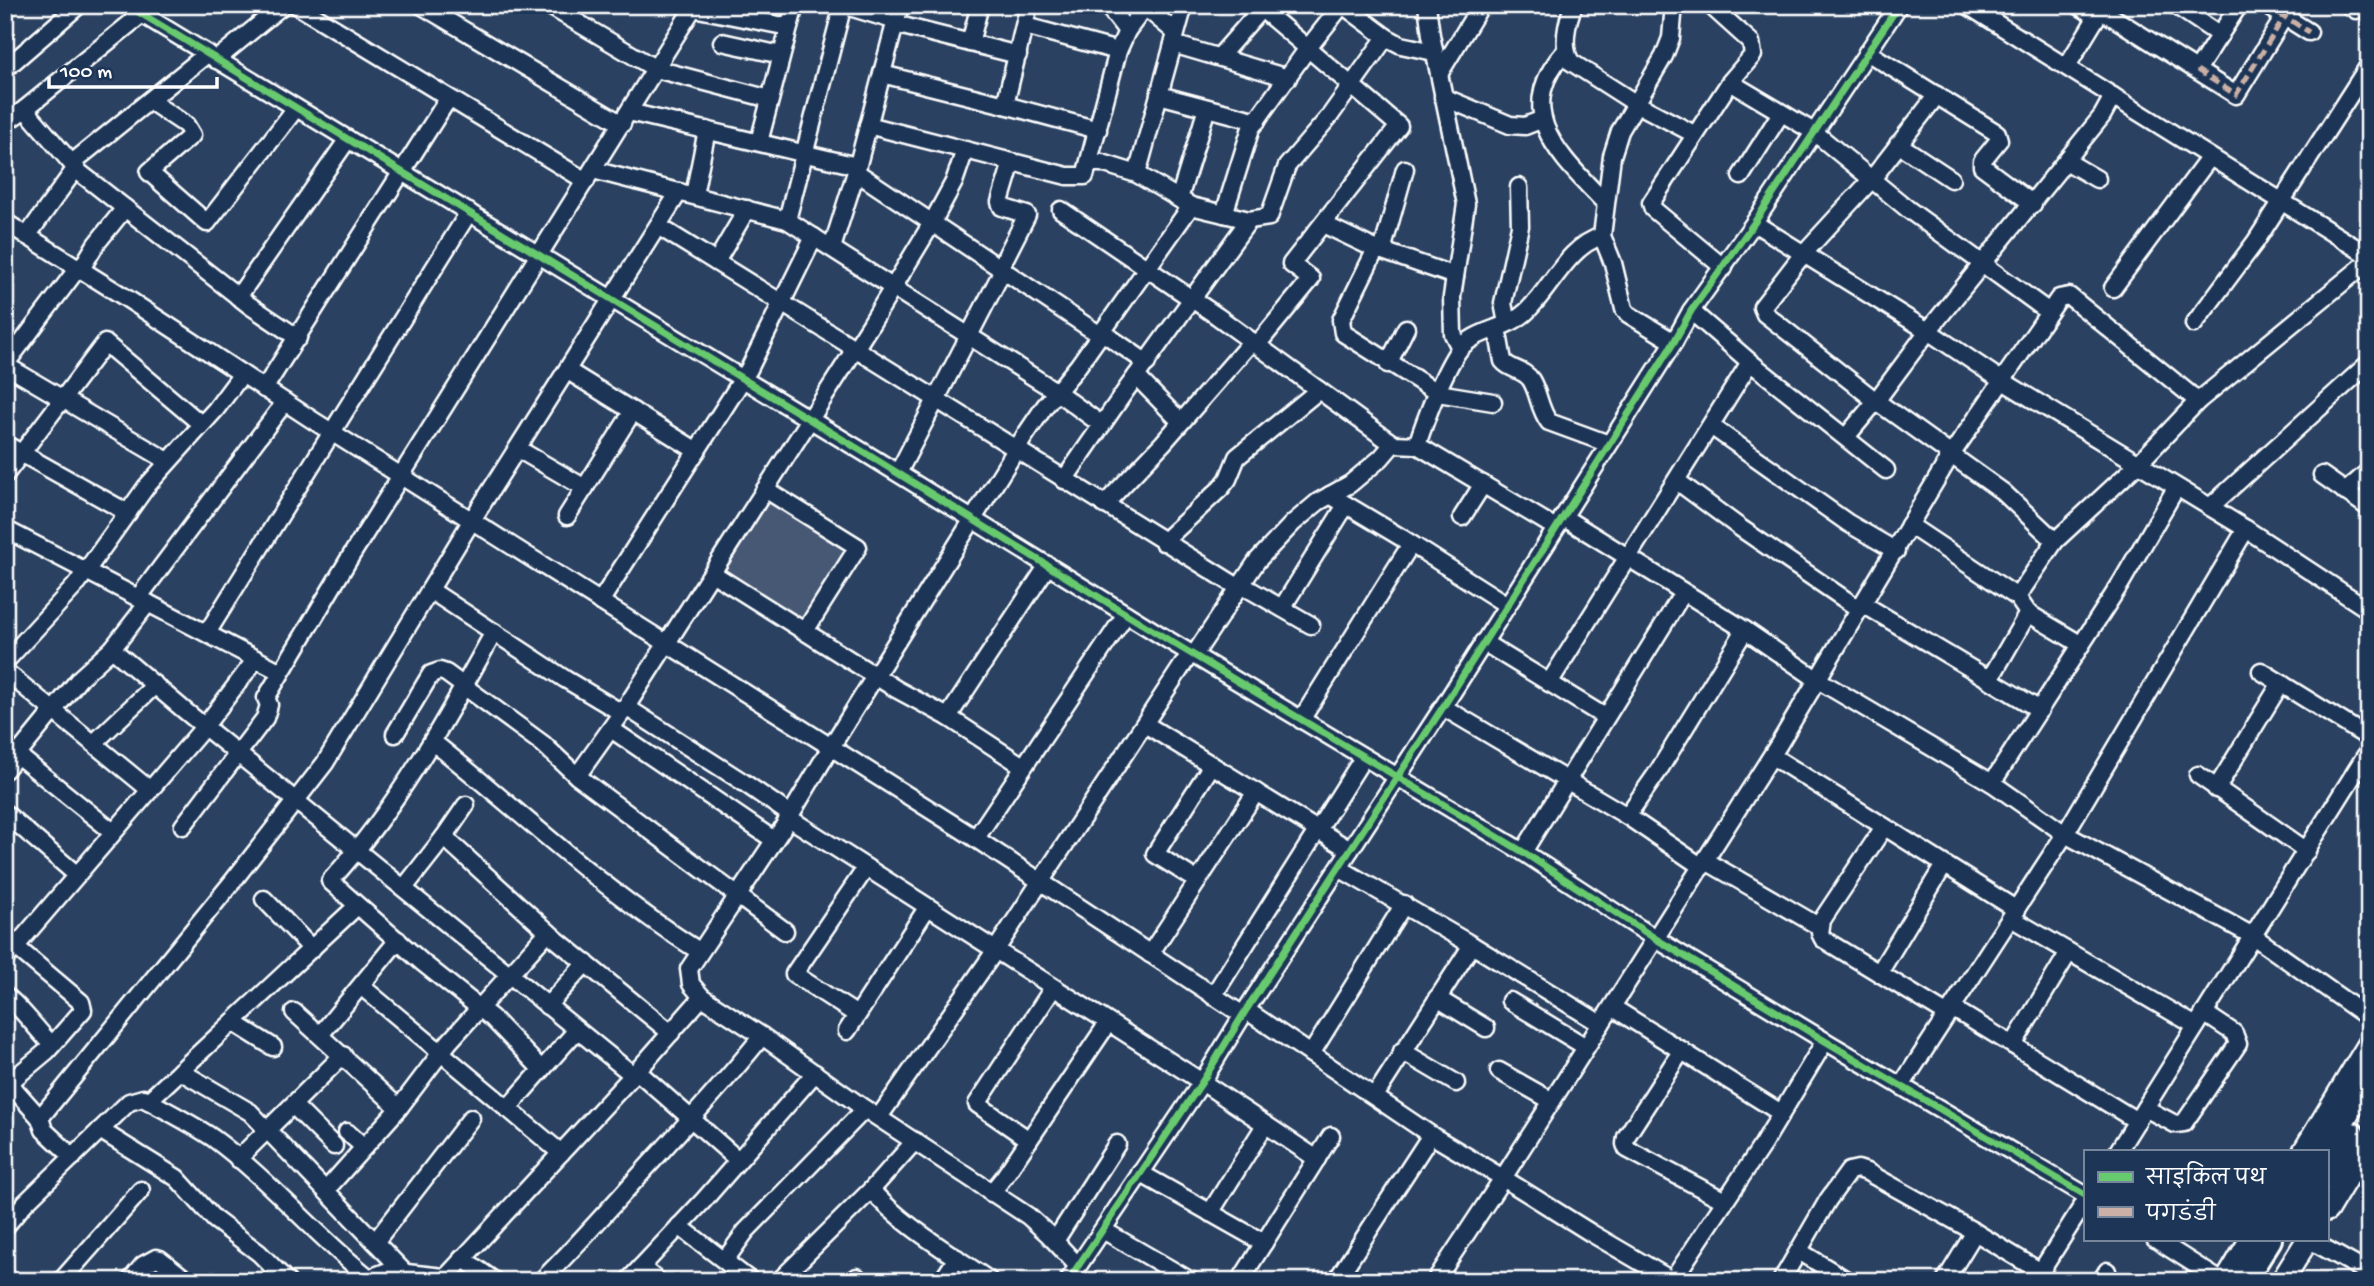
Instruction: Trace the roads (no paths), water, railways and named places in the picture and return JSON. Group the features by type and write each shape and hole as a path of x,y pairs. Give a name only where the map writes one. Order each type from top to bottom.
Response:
{"highway":[{"path":"2324,1150 2369,1076"},
{"path":"2328,1174 2369,1107"},
{"path":"2243,1281 2268,1240"},
{"path":"2263,1281 2288,1240"}],"main road":[{"path":"2305,1150 2369,1044"},
{"path":"2328,1209 2360,1174 2369,1140"},
{"path":"2223,1281 2250,1240"},
{"path":"2282,1281 2307,1240"}],"street":[{"path":"5,69 79,5"},
{"path":"127,5 147,10 212,57 1363,758 1523,852 1656,939 2084,1194"},
{"path":"27,236 74,166 150,101 283,5"},
{"path":"296,5 448,99 589,176 687,193 787,220 1057,392 1102,425"},
{"path":"421,5 625,118 707,130 805,153 856,169 932,223 1147,363"},
{"path":"548,5 656,69 770,99"},
{"path":"759,142 795,5"},
{"path":"787,220 843,5 897,17 970,43 1018,55"},
{"path":"970,43 981,5"},
{"path":"1005,105 1029,5"},
{"path":"1107,5 1127,31"},
{"path":"1137,174 1184,5"},
{"path":"1224,214 1246,139 1308,48 1342,5 1401,45 1434,52"},
{"path":"1427,5 1434,52 1466,204 1452,297 1453,334 1461,348"},
{"path":"1439,74 1480,5"},
{"path":"1574,5 1569,16 1566,50 1571,62 1635,103 1694,134"},
{"path":"1674,5 1671,38 1664,56 1620,131 1612,156 1602,236 1613,263 1624,309 1674,342"},
{"path":"1710,5 1751,42 1753,55 1730,82 1650,203 1653,209 1724,268"},
{"path":"1068,1281 1202,1082 1443,707 1691,312 1724,268 1899,5"},
{"path":"1967,5 2369,258 2198,401 2138,464 2055,541 2017,597"},
{"path":"2078,5 2101,11 2236,95 2284,16"},
{"path":"2175,5 2220,35"},
{"path":"2197,70 2239,5"},
{"path":"2266,5 2309,32"},
{"path":"183,826 264,718 269,705 266,698 281,672 694,6 789,27"},
{"path":"868,125 1080,178 1085,176 1118,51 1127,31 1145,6 1175,38 1219,57 1287,78"},
{"path":"1104,505 1311,279 1291,264 1399,126 1259,7 1219,57"},
{"path":"5,123 147,10"},
{"path":"2067,66 2101,11"},
{"path":"832,248 897,17"},
{"path":"1024,26 1118,51"},
{"path":"1090,163 1115,166 1137,174 1185,203 1250,220 1269,217 1287,166 1329,117 1386,37"},
{"path":"722,42 782,55"},
{"path":"1566,50 1555,61 1544,81 1541,101 1543,119 1556,150 1605,204"},
{"path":"1867,52 1997,133 1999,140 1982,161 1982,166 2033,204"},
{"path":"2194,324 2256,241 2368,68"},
{"path":"882,74 1098,130"},
{"path":"1730,82 1814,132 1909,210 2049,312"},
{"path":"1159,95 1257,121"},
{"path":"1937,95 1872,179 1803,254 1762,307 1765,314 1876,401 2003,492 2055,541"},
{"path":"1846,437 2102,116 2113,96"},
{"path":"1443,97 1510,125 1525,126 1543,119"},
{"path":"264,389 448,99"},
{"path":"150,101 186,125 191,135 149,172 207,223 296,108"},
{"path":"1077,1265 1035,1222 872,1113 762,1035 702,997 689,979 690,965 790,817 1016,450 1147,269 1185,203 1207,108"},
{"path":"25,109 74,166 238,297 298,338"},
{"path":"1741,176 1781,113"},
{"path":"40,1118 297,802 325,763 472,520 658,226 687,193 707,130"},
{"path":"238,297 348,139"},
{"path":"1898,144 1951,179"},
{"path":"577,776 624,710 893,288 954,182 965,150"},
{"path":"2113,288 2210,157"},
{"path":"2066,161 2097,179"},
{"path":"898,473 1027,215 1002,207 1000,202 1012,162"},
{"path":"1405,169 1379,250 1340,325 1343,333 1438,393 1493,402"},
{"path":"1519,187 1520,226 1503,303 1503,361 1527,374 1549,422 1609,444"},
{"path":"125,208 5,365 168,461"},
{"path":"716,262 747,209"},
{"path":"1061,211 1194,300 1393,444 1417,445 1483,484 1627,558 1745,630 1818,680 1992,783 2065,834 2253,936 2369,1018"},
{"path":"206,633 469,212"},
{"path":"1065,480 1136,376 1250,220"},
{"path":"5,222 330,432 976,838 1213,996 1311,1054 1431,1135 1672,1281 1825,1041"},
{"path":"1754,223 1928,331 2001,380 2367,604"},
{"path":"1322,224 1379,250 1455,276"},
{"path":"658,226 1163,542 1311,625"},
{"path":"1417,445 1438,393 1461,348 1468,340 1524,314 1581,249 1593,239 1602,236"},
{"path":"600,602 742,379 814,237"},
{"path":"1436,1281 1772,756 1951,455 2059,298 2069,296 2198,401"},
{"path":"1691,312 1886,470"},
{"path":"1388,363 1406,328"},
{"path":"5,475 105,343 201,424"},
{"path":"1549,683 1750,362"},
{"path":"2210,507 2369,363"},
{"path":"568,370 697,451"},
{"path":"5,662 76,585 168,461 216,409 242,374"},
{"path":"1136,376 1181,422"},
{"path":"1163,542 1221,488 1237,457 1319,390"},
{"path":"5,770 11,750 111,649 285,402"},
{"path":"567,516 634,411"},
{"path":"1711,426 1848,523 1896,551"},
{"path":"5,444 128,513"},
{"path":"725,1261 761,1215 872,1113 995,951 1257,561 1293,523 1318,502 1350,484 1393,444"},
{"path":"518,449 585,488"},
{"path":"2345,492 2369,471"},
{"path":"2322,475 2369,508"},
{"path":"1677,481 1739,527 1861,606 2040,710"},
{"path":"1462,517 1483,484"},
{"path":"1992,783 2121,583 2176,488"},
{"path":"765,489 858,547 805,631"},
{"path":"1330,495 1507,605"},
{"path":"1282,608 1346,505"},
{"path":"1909,525 2017,597 2028,613 2080,644"},
{"path":"5,529 281,672"},
{"path":"1901,1086 2065,834 2246,529"},
{"path":"1301,720 1411,544"},
{"path":"948,717 1048,565"},
{"path":"712,573 1023,766"},
{"path":"430,590 565,679 624,710 743,782 866,868 1202,1082 1317,1159"},
{"path":"1523,852 1683,593"},
{"path":"1990,679 2028,613"},
{"path":"976,838 1126,614"},
{"path":"1627,816 1657,773 1745,630"},
{"path":"494,632 433,742 358,851 330,881 422,963 481,1009 542,1070"},
{"path":"1483,642 1605,717"},
{"path":"111,649 547,1006 635,1073 738,1160"},
{"path":"73,1157 44,1130 40,1118 7,1084 52,1045 80,1016 82,1004 10,953 205,726 256,659"},
{"path":"2261,670 2369,738"},
{"path":"5,671 150,790"},
{"path":"395,734 431,674 435,671 446,673 543,744 577,776 785,931"},
{"path":"2216,789 2281,683"},
{"path":"94,743 155,685"},
{"path":"1443,707 1704,864 1820,927"},
{"path":"1145,724 1350,850"},
{"path":"611,729 774,840"},
{"path":"433,742 604,884 699,951"},
{"path":"11,750 114,832"},
{"path":"2119,1150 2369,750"},
{"path":"1772,756 1944,865 2069,952 2200,1019 2234,1033 2238,1044 2184,1123 2175,1124 2141,1114 1879,973 1823,939 1820,927 1822,920 1884,827"},
{"path":"1213,996 1363,758"},
{"path":"1198,881 1155,853 1212,765"},
{"path":"2197,775 2307,851"},
{"path":"1150,954 1255,792"},
{"path":"404,888 466,805"},
{"path":"5,813 77,875"},
{"path":"443,837 548,932 671,1033"},
{"path":"1879,973 1944,865"},
{"path":"857,1015 794,974 866,868"},
{"path":"1339,868 1404,904 1601,1024"},
{"path":"264,899 312,949"},
{"path":"1311,1054 1404,904"},
{"path":"148,1101 356,906"},
{"path":"847,1031 927,908"},
{"path":"326,1190 399,1108 440,1054 548,932"},
{"path":"320,1035 398,940"},
{"path":"1375,1096 1472,945"},
{"path":"2013,1045 2069,952"},
{"path":"547,1006 586,963"},
{"path":"361,986 561,1153"},
{"path":"1029,1140 977,1104 1053,988"},
{"path":"5,995 17,1004 52,1045"},
{"path":"5,1227 24,1203 136,1098 148,1101 213,1139 238,1159 365,1279 388,1271 444,1277 635,1073 702,997"},
{"path":"1437,998 1486,1028"},
{"path":"1510,1001 1587,1047"},
{"path":"1612,1007 1781,1113"},
{"path":"294,1012 399,1108"},
{"path":"233,1022 273,1047"},
{"path":"991,1193 1108,1023"},
{"path":"507,1109 577,1030"},
{"path":"541,1281 578,1244 739,1066 762,1035"},
{"path":"1682,1050 1626,1137 1625,1144 1628,1149 1725,1201"},
{"path":"1402,1051 1456,1083"},
{"path":"238,1159 294,1106 342,1055"},
{"path":"180,1071 250,1112 375,1242 411,1275"},
{"path":"1499,1071 1552,1101"},
{"path":"628,1281 815,1073"},
{"path":"294,1106 334,1146"},
{"path":"375,1242 471,1118"},
{"path":"1210,1213 1265,1125"},
{"path":"100,1130 177,1178 214,1219 259,1253 287,1281"},
{"path":"347,1132 364,1147"},
{"path":"1336,1281 1431,1135"},
{"path":"1240,1281 1331,1136"},
{"path":"779,1281 915,1141"},
{"path":"1055,1241 1117,1144"},
{"path":"1781,1281 1849,1171 1858,1169 1867,1172 1975,1232 2038,1276 2084,1204"},
{"path":"1140,1173 1264,1243"},
{"path":"871,1189 884,1204 915,1229 989,1281"},
{"path":"61,1281 141,1191"},
{"path":"679,1226 751,1281"},
{"path":"1103,1230 1191,1281"},
{"path":"1945,1281 1975,1232"},
{"path":"2157,1240 2223,1281"},
{"path":"2310,1240 2369,1273"},
{"path":"1799,1251 1848,1281"},
{"path":"130,1281 143,1265 156,1258 188,1281"},
{"path":"462,1258 495,1281"},
{"path":"942,1281 957,1258"},
{"path":"641,1267 658,1281"}]}
